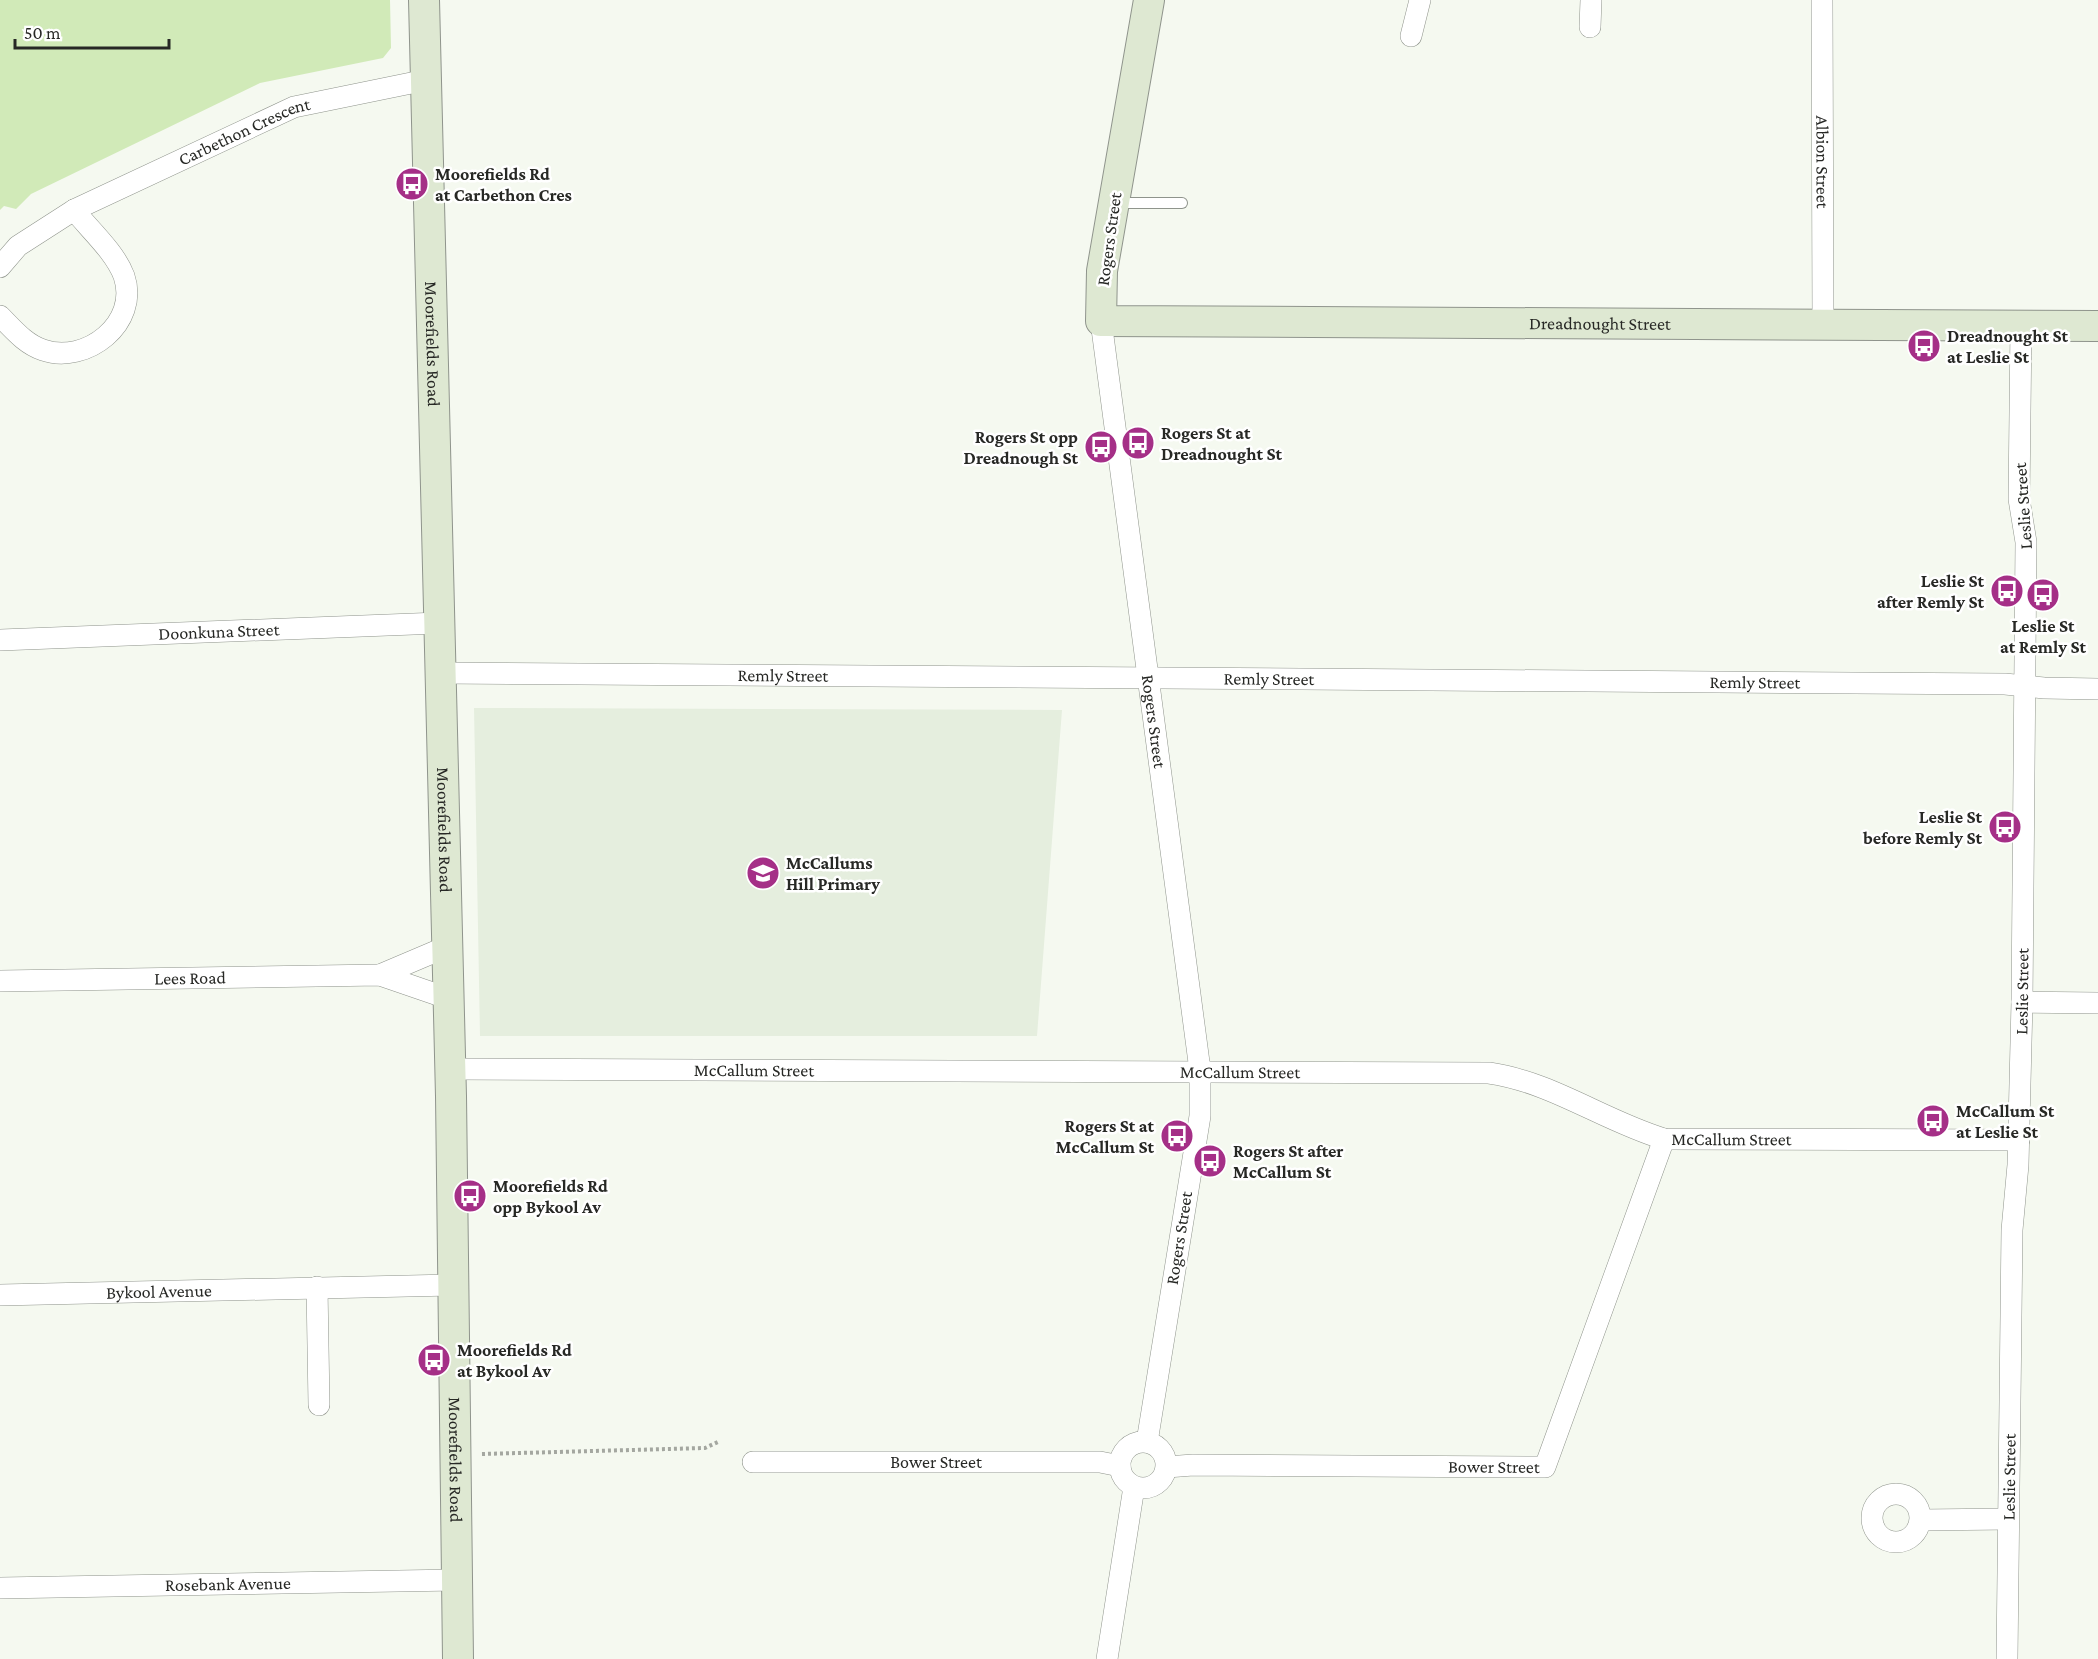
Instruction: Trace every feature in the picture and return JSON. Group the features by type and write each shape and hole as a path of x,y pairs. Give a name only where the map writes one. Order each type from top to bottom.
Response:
{"main road":[{"name":"Moorefields Road","path":"424,0 450,1069 458,1659"},
{"name":"Rogers Street","path":"1101,321 1102,271 1149,0"},
{"name":"Dreadnought Street","path":"1101,321 2098,326"}],"street":[{"path":"1411,36 1420,0"},
{"path":"1590,27 1591,0"},
{"name":"Albion Street","path":"1821,0 1823,323"},
{"name":"Carbethon Crescent","path":"0,267 18,246 74,210 294,107 426,80"},
{"path":"0,316 32,345 54,352 77,353 91,348 111,332 125,303 124,277 118,265 74,210"},
{"name":"Rogers Street","path":"1101,321 1200,1070 1200,1116 1147,1442"},
{"name":"Leslie Street","path":"2007,1659 2012,1230 2019,1140 2022,1002 2026,542 2019,499 2021,325"},
{"name":"Doonkuna Street","path":"0,639 439,623"},
{"name":"Remly Street","path":"441,673 1149,676 2006,684 2098,689"},
{"name":"Lees Road","path":"380,975 446,947"},
{"name":"Lees Road","path":"0,981 380,975 447,998"},
{"path":"2022,1002 2098,1003"},
{"name":"McCallum Street","path":"450,1069 1200,1070 1489,1073 1532,1082 1641,1132 1664,1139 2019,1140"},
{"name":"Bower Street","path":"1167,1467 1193,1465 1545,1467 1664,1139"},
{"name":"Bykool Avenue","path":"0,1295 452,1285"},
{"path":"317,1287 319,1405"},
{"path":"1147,1442 1164,1453 1167,1467 1161,1481 1155,1486 1141,1489 1134,1487 1124,1479 1120,1466 1123,1453 1128,1448 1147,1442"},
{"name":"Bower Street","path":"753,1462 1089,1462 1120,1466"},
{"path":"1107,1659 1134,1487"},
{"path":"1921,1520 2008,1519"},
{"name":"Rosebank Avenue","path":"0,1588 456,1580"}],"lane":[{"path":"1113,203 1182,203"}],"path":[{"path":"482,1454 705,1448 718,1442"}],"shaded area":[{"name":"McCallums Hill Primary","path":"474,708 1062,710 1037,1036 480,1036"}],"green space":[{"path":"0,0 390,0 391,48 383,58 260,83 31,194 16,209 4,206 0,210"}],"place":[{"name":"Moorefields Rd at Carbethon Cres","path":"412,184"},
{"name":"Dreadnought St at Leslie St","path":"1924,346"},
{"name":"Rogers St at Dreadnought St","path":"1138,443"},
{"name":"Rogers St opp Dreadnough St","path":"1101,447"},
{"name":"Leslie St after Remly St","path":"2007,591"},
{"name":"Leslie St at Remly St","path":"2043,595"},
{"name":"Leslie St before Remly St","path":"2005,827"},
{"name":"McCallums Hill Primary","path":"763,873"},
{"name":"McCallum St at Leslie St","path":"1933,1121"},
{"name":"Rogers St at McCallum St","path":"1177,1136"},
{"name":"Rogers St after McCallum St","path":"1210,1161"},
{"name":"Moorefields Rd opp Bykool Av","path":"470,1196"},
{"name":"Moorefields Rd at Bykool Av","path":"434,1360"}]}
